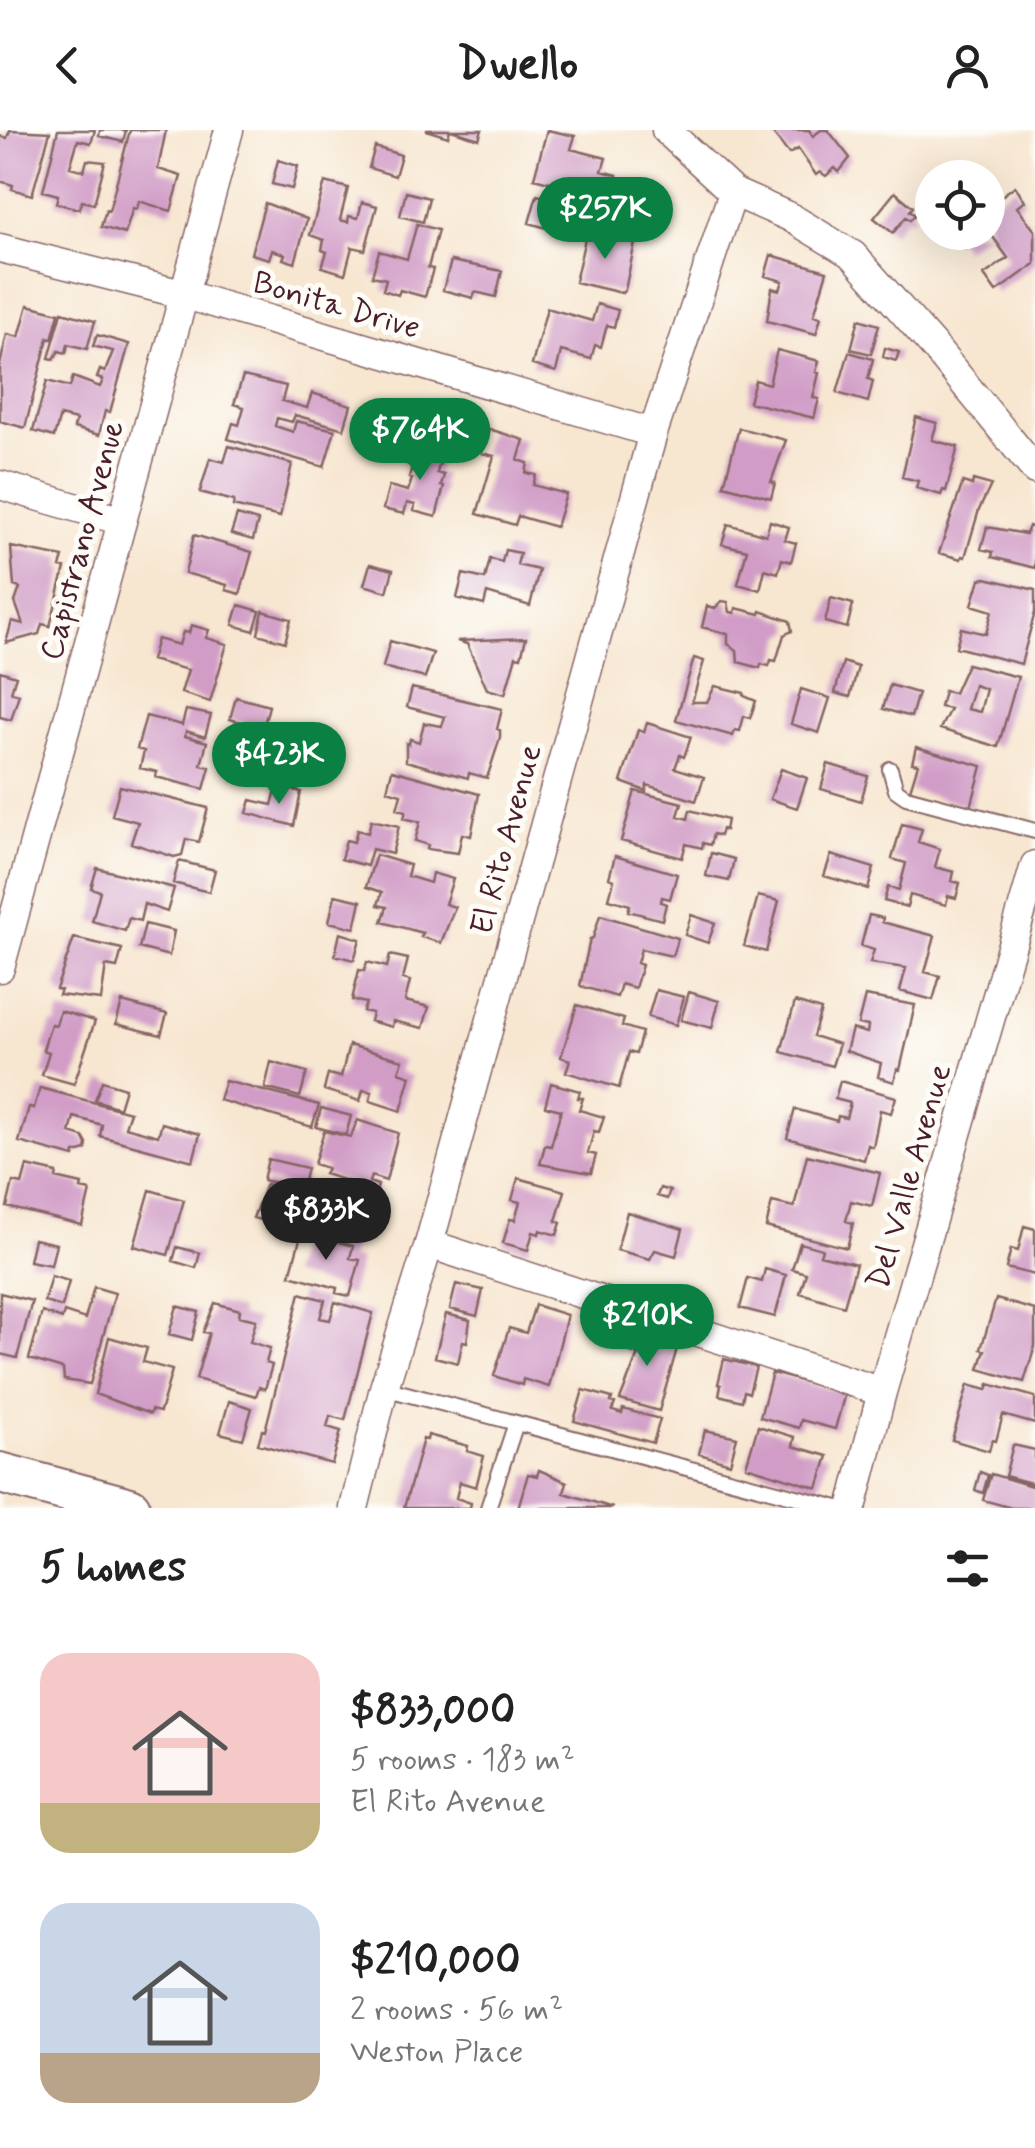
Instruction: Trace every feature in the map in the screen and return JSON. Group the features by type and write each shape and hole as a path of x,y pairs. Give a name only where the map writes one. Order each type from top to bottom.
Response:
{"main road":[{"path":"0,1473 130,1508"}],"street":[{"name":"Capistrano Avenue","path":"0,968 186,296 228,130"},
{"path":"666,130 734,192 790,217 852,254 1035,470"},
{"name":"El Rito Avenue","path":"354,1508 384,1388 429,1244 654,433 734,192"},
{"name":"Bonita Drive","path":"0,248 186,296 654,433"},
{"path":"0,485 122,521"},
{"name":"Del Valle Avenue","path":"852,1508 1035,865"},
{"path":"429,1244 882,1392"}],"lane":[{"path":"890,769 896,790 906,797 1035,831"},
{"path":"384,1388 838,1508"},
{"path":"488,1508 516,1423"}],"building":[{"path":"10,130 50,132 32,195 0,181 0,136 7,138"},
{"path":"58,130 95,130 91,143 78,140 70,167 84,171 87,160 105,162 94,204 82,201 79,209 56,203 58,195 43,191"},
{"path":"100,130 126,130 123,142 99,136"},
{"path":"130,130 166,130 158,169 181,176 171,211 139,201 125,234 101,227 106,210 109,211"},
{"path":"426,130 450,130 448,137"},
{"path":"451,130 482,130 479,139"},
{"path":"547,130 575,136 571,149 606,158 602,171 617,175 615,185 633,189 626,215 604,208 606,200 598,198 599,195 534,178"},
{"path":"770,130 809,130 813,136 828,130 850,158 839,172 835,168 826,176 820,172 816,175 798,149 789,154"},
{"path":"375,147 401,155 395,176 369,168"},
{"path":"278,160 298,166 292,189 272,184"},
{"path":"325,182 348,188 340,220 358,218 362,202 377,206 365,250 352,247 345,274 322,267 327,252 322,250 324,240 310,235"},
{"path":"1015,186 1025,201 1017,207 1035,231 1035,264 996,292 984,275 1008,258 1002,250 1005,193"},
{"path":"406,192 429,198 423,222 400,216"},
{"path":"895,192 913,207 910,211 915,215 910,220 906,217 893,233 874,218"},
{"path":"537,195 568,204 560,232 529,223"},
{"path":"265,203 307,219 295,263 272,250 269,259 251,254"},
{"path":"417,224 438,230 425,297 383,290 386,279 372,276 379,251 407,259"},
{"path":"587,230 635,243 622,293 575,282"},
{"path":"771,255 827,271 814,315 821,317 816,334 767,321 772,288 780,290 783,281 765,276"},
{"path":"451,261 502,271 496,297 475,292 473,298 443,290"},
{"path":"597,304 618,310 614,327 607,325 601,347 595,345 591,359 561,351 556,372 532,365 547,308 592,321"},
{"path":"28,305 59,313 52,339 48,338 25,428 0,421 0,365 7,334 19,337"},
{"path":"62,312 95,321 87,349 68,344 66,353 59,351 54,359 49,358"},
{"path":"859,319 879,325 871,354 851,349"},
{"path":"97,335 129,344 110,412 105,411 99,435 74,428 76,420 60,416 54,437 33,431 47,381 70,387 73,377 100,387 103,380 97,378 100,370 105,372 113,351 93,346"},
{"path":"885,348 899,352 896,361 883,357"},
{"path":"777,350 819,361 813,398 819,399 814,418 749,402 755,380 769,384"},
{"path":"849,352 873,359 868,402 837,393"},
{"path":"243,376 286,386 282,401 307,408 312,393 351,405 344,429 295,415 292,422 277,418 275,426 293,432 296,421 335,430 324,467 228,439 233,423 239,425 244,407 234,404"},
{"path":"916,417 937,423 932,440 958,447 946,491 941,495 916,488 918,481 902,477"},
{"path":"739,428 786,440 771,482 775,483 771,498 724,485"},
{"path":"489,429 524,440 518,460 528,463 526,473 536,475 533,485 566,494 556,527 518,516 515,525 477,514 494,456 482,453"},
{"path":"433,439 442,441 440,446 444,447 437,473 444,475 444,486 436,517 414,511 415,505 407,503 404,514 383,509 389,486 408,491 412,479 412,466 407,464 410,453 421,456 425,442 432,444"},
{"path":"229,446 292,464 280,517 233,506 234,501 200,492 210,458 224,462"},
{"path":"973,480 991,485 965,557 939,553 963,482 972,485"},
{"path":"237,515 258,521 253,540 231,534"},
{"path":"770,521 789,527 785,540 796,543 791,562 782,559 778,573 765,569 760,590 738,584 747,550 722,544 728,524 766,535"},
{"path":"1029,526 1035,528 1035,568 992,557 993,552 981,549 987,527 1026,534"},
{"path":"194,535 252,552 240,594 226,590 227,585 185,573"},
{"path":"11,547 63,557 60,567 65,568 50,626 42,624 39,634 6,643 12,621 23,624 15,602 20,588 14,586"},
{"path":"505,550 520,553 517,565 539,570 530,606 487,593 484,605 457,598 463,574 485,579 490,559 502,562"},
{"path":"370,564 393,570 387,592 364,585"},
{"path":"980,579 1035,590 1035,612 1021,664 956,647 961,628 986,634 992,611 972,605"},
{"path":"831,598 853,604 847,628 825,622"},
{"path":"722,601 728,602 730,612 735,613 736,608 760,614 761,611 790,621 792,631 784,635 776,661 771,660 769,666 761,664 760,668 738,662 737,650 728,644 728,634 702,627 707,606 715,608"},
{"path":"239,605 260,611 254,631 233,625"},
{"path":"263,611 291,619 285,642 258,634"},
{"path":"191,625 209,630 206,638 227,644 210,702 181,693 188,670 151,660 157,639 179,645 183,632 189,633"},
{"path":"526,638 521,657 516,656 505,694 487,689 467,644 457,641"},
{"path":"390,641 433,653 425,678 383,667"},
{"path":"694,658 704,661 692,702 707,702 715,686 744,693 756,701 750,718 744,716 740,731 735,730 733,736 676,720"},
{"path":"843,662 858,667 850,697 835,693"},
{"path":"967,664 1018,677 998,747 940,729 950,709 940,707 944,691 954,693","holes":["974,685 986,689 980,712 967,709"]},
{"path":"0,671 16,676 11,692 19,694 11,720 0,717"},
{"path":"890,685 918,693 911,717 883,709"},
{"path":"412,688 502,709 497,729 500,738 487,778 469,773 468,778 406,761 406,743 410,739 419,742 424,723 442,726 445,717 407,707"},
{"path":"801,689 830,698 819,733 791,724"},
{"path":"236,697 269,706 263,728 230,719"},
{"path":"186,710 211,715 205,737 186,731 185,736 207,742 201,765 210,767 204,789 156,777 157,772 140,768 144,751 137,749 146,716 182,725"},
{"path":"647,723 691,737 675,768 704,777 696,801 647,785 646,791 621,782 638,730 644,732"},
{"path":"916,747 982,766 971,807 910,790 918,764 912,763"},
{"path":"828,764 868,776 861,801 821,789"},
{"path":"781,769 807,778 797,808 770,799"},
{"path":"392,770 479,794 471,836 462,834 458,853 427,849 428,845 415,841 420,822 404,818 406,811 397,809 401,794 387,790"},
{"path":"120,786 208,808 199,842 186,839 182,855 174,857 131,843 138,822 112,815"},
{"path":"277,786 301,792 294,826 247,813 251,800 272,805"},
{"path":"635,791 682,803 678,816 688,819 690,810 727,820 725,830 720,836 713,834 710,845 703,843 702,848 686,844 682,858 621,841"},
{"path":"371,820 399,826 392,854 372,849 367,866 341,859 346,840 354,842 357,830 368,833"},
{"path":"902,824 922,829 918,842 940,849 935,867 954,872 952,881 960,883 956,898 948,896 946,905 910,895 907,907 884,901 888,887 899,890 906,863 892,859"},
{"path":"711,853 734,859 729,881 706,876"},
{"path":"376,855 410,865 407,876 430,883 432,873 453,879 445,904 455,907 441,943 421,937 423,933 382,922 387,907 378,905 382,892 366,887"},
{"path":"831,855 874,868 868,889 824,876"},
{"path":"615,856 677,874 670,899 662,897 661,902 666,904 662,920 628,911 630,905 609,899"},
{"path":"179,861 215,870 209,892 173,883"},
{"path":"97,868 174,888 167,912 144,904 140,921 129,918 125,931 92,921 100,891 91,888"},
{"path":"335,895 361,901 355,928 329,922"},
{"path":"758,896 779,901 766,952 744,946"},
{"path":"600,915 678,938 672,956 641,949 637,963 642,965 635,988 621,984 617,997 580,986 590,939"},
{"path":"691,915 715,923 708,943 685,935"},
{"path":"869,915 935,936 925,972 940,976 933,1000 900,991 906,968 870,963 874,950 861,946"},
{"path":"145,924 174,931 169,956 139,948"},
{"path":"340,933 360,939 354,960 335,955"},
{"path":"74,938 122,949 117,968 106,966 101,1000 59,995 61,990 56,989"},
{"path":"390,955 408,959 403,979 410,981 405,1001 429,1007 423,1028 393,1021 392,1027 370,1021 372,1013 363,1011 366,1003 352,1000 359,970 364,971 367,962 387,967"},
{"path":"656,990 684,997 676,1025 648,1017"},
{"path":"689,992 719,1001 712,1028 681,1020"},
{"path":"865,996 915,1005 894,1082 878,1077 881,1063 846,1051 852,1029 867,1033 868,1026 858,1024"},
{"path":"122,1002 167,1014 161,1035 116,1024"},
{"path":"795,1002 821,1010 813,1036 839,1044 832,1066 781,1052"},
{"path":"577,1005 624,1019 622,1026 642,1032 636,1054 629,1052 619,1088 566,1072 570,1060 561,1057"},
{"path":"60,1011 95,1021 74,1084 42,1075 49,1052 43,1050 51,1024 56,1025"},
{"path":"349,1045 403,1060 399,1072 411,1076 401,1111 370,1101 372,1092 363,1090 360,1101 324,1090 328,1074 341,1077"},
{"path":"271,1062 307,1072 300,1097 265,1088"},
{"path":"102,1081 125,1088 119,1108 95,1100"},
{"path":"225,1081 319,1105 312,1127 219,1100"},
{"path":"840,1081 896,1097 891,1113 880,1110 873,1147 868,1145 864,1160 787,1138 795,1109 837,1121 838,1116 846,1118 850,1103 835,1099"},
{"path":"551,1083 580,1091 578,1098 583,1098 579,1110 604,1117 599,1132 594,1131 588,1153 596,1155 591,1173 540,1164 545,1145 551,1146 561,1110 545,1106"},
{"path":"40,1088 130,1112 125,1127 158,1136 162,1123 200,1134 193,1161 100,1136 102,1125 74,1117 70,1133 83,1137 87,1144 86,1150 74,1157 19,1142 29,1107 34,1108"},
{"path":"321,1108 351,1116 346,1135 316,1127"},
{"path":"357,1120 398,1133 386,1181 371,1176 369,1182 378,1185 372,1205 352,1199 357,1184 324,1174 327,1168 314,1164 324,1131 351,1137"},
{"path":"807,1155 880,1173 872,1206 851,1201 846,1221 853,1223 847,1248 766,1227 772,1202 794,1207"},
{"path":"268,1159 307,1168 302,1189 263,1180"},
{"path":"27,1166 57,1173 56,1178 82,1184 81,1189 90,1191 82,1225 7,1207 13,1182 22,1184"},
{"path":"518,1178 565,1191 556,1221 561,1223 557,1235 533,1232 528,1250 503,1243 520,1202 512,1200"},
{"path":"266,1184 310,1195 300,1231 253,1218"},
{"path":"660,1188 670,1191 667,1199 657,1196"},
{"path":"150,1190 184,1200 168,1255 134,1246"},
{"path":"627,1212 683,1229 676,1256 655,1250 650,1259 617,1250"},
{"path":"1024,1226 1035,1229 1035,1275 1006,1268 1011,1249 1018,1251"},
{"path":"302,1232 353,1246 350,1258 360,1260 350,1296 336,1293 337,1288 290,1275"},
{"path":"34,1239 56,1244 51,1265 29,1261"},
{"path":"800,1243 822,1249 820,1255 856,1264 844,1306 800,1293 806,1273 792,1269"},
{"path":"177,1247 200,1253 196,1268 173,1261"},
{"path":"765,1269 786,1275 775,1317 740,1308 748,1278 762,1282"},
{"path":"51,1276 69,1281 62,1307 44,1302"},
{"path":"456,1284 483,1290 477,1316 450,1309"},
{"path":"94,1287 115,1293 90,1384 64,1380 63,1369 29,1359 42,1312 62,1319 64,1312 85,1319"},
{"path":"0,1293 32,1301 17,1358 0,1354"},
{"path":"300,1293 325,1300 320,1318 330,1320 335,1302 373,1313 345,1420 330,1416 327,1427 341,1431 332,1464 258,1444 262,1430 265,1431"},
{"path":"996,1299 1035,1310 1035,1346 1024,1382 979,1369"},
{"path":"215,1303 240,1310 239,1316 256,1320 250,1342 270,1348 266,1363 272,1365 265,1389 259,1387 256,1396 196,1379 209,1333 203,1332"},
{"path":"535,1305 567,1315 549,1387 523,1379 522,1385 494,1376 509,1328 526,1333"},
{"path":"177,1306 199,1312 192,1340 169,1334"},
{"path":"446,1314 470,1320 467,1342 463,1341 458,1363 435,1357"},
{"path":"622,1328 678,1345 659,1411 620,1400 638,1354 617,1348"},
{"path":"109,1337 147,1348 143,1362 172,1370 160,1412 151,1410 150,1414 95,1394"},
{"path":"724,1359 756,1367 749,1393 744,1391 742,1401 719,1395"},
{"path":"772,1373 845,1393 835,1429 801,1420 799,1428 760,1417"},
{"path":"989,1384 1035,1397 1035,1424 1003,1415 989,1451 952,1440 968,1385 987,1390"},
{"path":"583,1390 612,1398 612,1411 622,1414 623,1409 660,1419 653,1443 574,1421"},
{"path":"229,1401 252,1408 243,1439 220,1433"},
{"path":"758,1426 795,1437 793,1446 828,1456 818,1488 746,1466"},
{"path":"705,1430 737,1437 730,1463 699,1454"},
{"path":"428,1435 468,1446 467,1451 484,1456 476,1487 460,1482 456,1498 471,1503 470,1508 404,1508 423,1439 427,1440"},
{"path":"1013,1445 1035,1450 1035,1484 1005,1476"},
{"path":"539,1470 567,1482 564,1493 613,1508 518,1508 528,1474 537,1476"},
{"path":"980,1472 988,1475 983,1493 975,1490"},
{"path":"991,1474 1035,1487 1035,1508 1012,1508 983,1500"}]}
